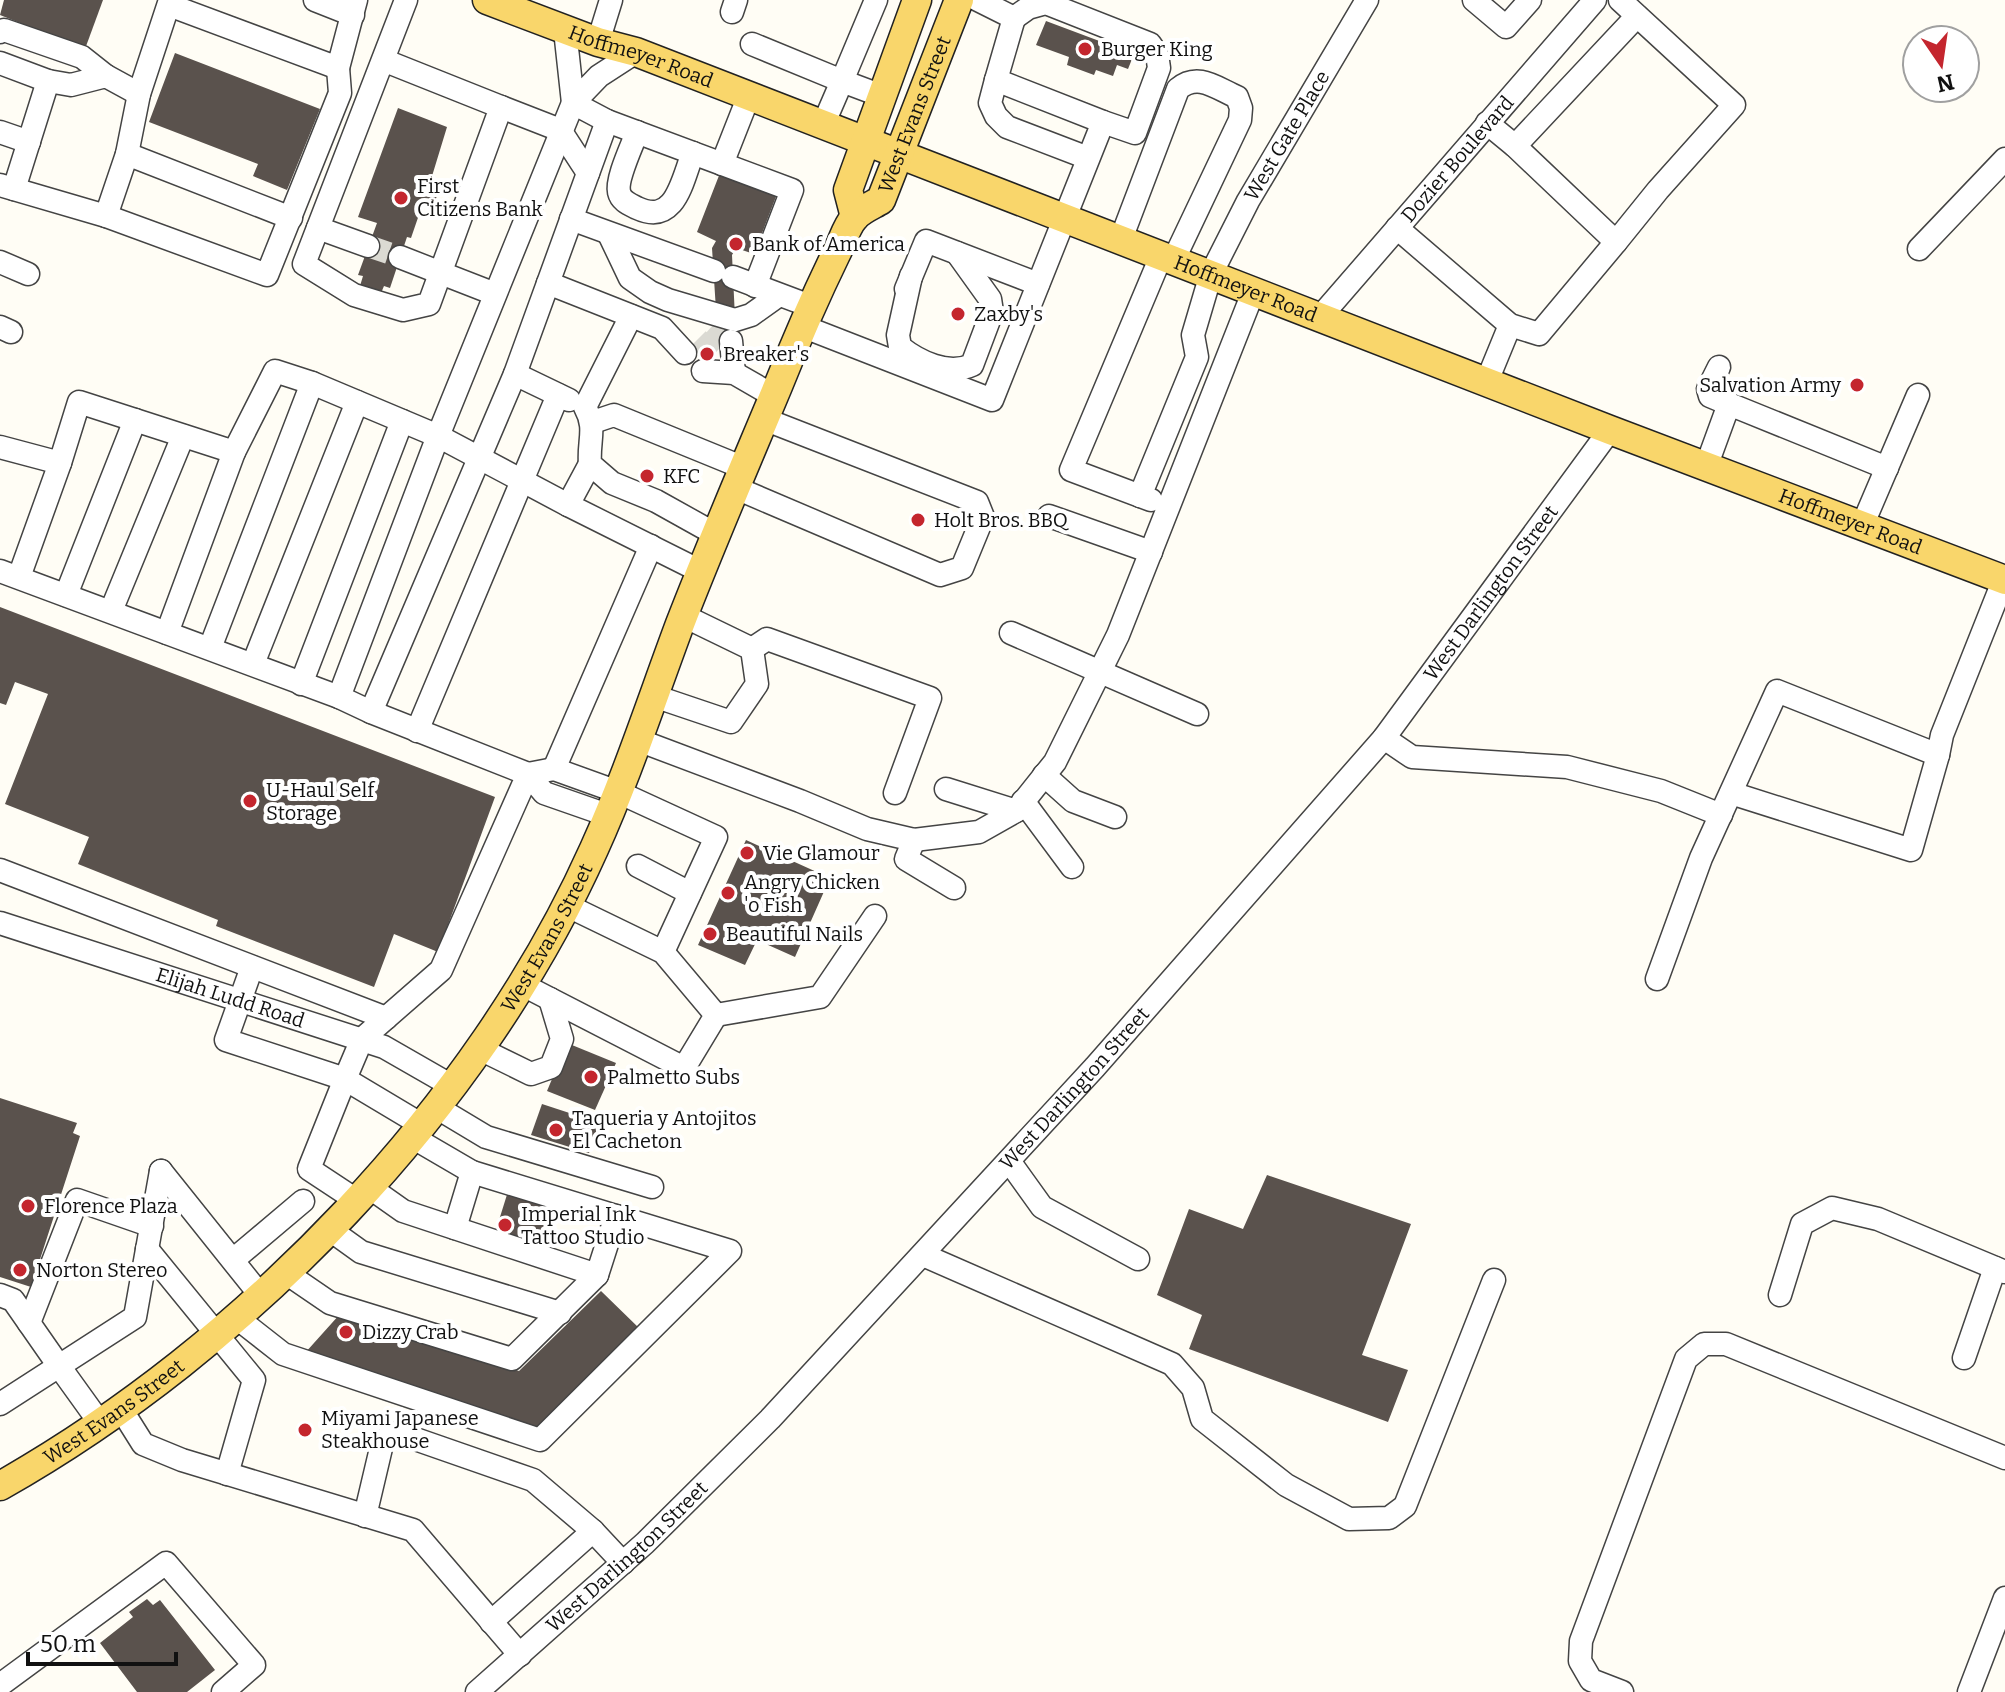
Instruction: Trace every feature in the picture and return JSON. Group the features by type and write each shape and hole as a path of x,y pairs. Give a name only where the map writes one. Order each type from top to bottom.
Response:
{"main road":[{"name":"Hoffmeyer Road","path":"487,0 598,42 636,52 748,98 2004,579"},
{"name":"West Evans Street","path":"855,217 848,190 917,0"},
{"name":"West Evans Street","path":"0,1486 110,1416 227,1327 286,1273 362,1194 430,1114 521,984 566,905 614,804 684,616 806,316 855,217 881,200 959,0"}],"street":[{"path":"48,81 29,142 7,187 106,216 267,275 340,93 338,68 354,8 315,0"},
{"path":"406,0 304,264 354,295 403,310 429,304 501,107"},
{"path":"598,42 611,0"},
{"path":"823,125 876,0"},
{"path":"978,0 1014,18"},
{"name":"West Gate Place","path":"1140,496 1197,357 1193,335 1211,274 1248,201 1367,0"},
{"path":"1474,0 1506,27 1530,0"},
{"name":"Dozier Boulevard","path":"1321,316 1595,0"},
{"path":"1397,228 1510,325 1539,334 1658,190 1734,105 1620,0"},
{"path":"106,216 127,154 139,94 170,3 338,68"},
{"path":"996,80 1135,133 1159,68 1157,54 1150,44 1046,3 1028,8 1014,18 996,80 990,103 996,116 1007,127 1088,158"},
{"path":"1515,146 1637,16"},
{"path":"0,32 4,30 82,57 106,76 139,94"},
{"path":"565,30 573,103"},
{"path":"752,44 882,96"},
{"path":"339,697 438,436 560,130 573,103 599,76 636,52"},
{"path":"383,60 560,130 588,173"},
{"path":"0,63 48,81 71,85 106,76"},
{"path":"1121,239 1178,89 1196,79 1237,97 1241,108 1240,120 1168,257 1071,470 1168,507"},
{"path":"722,164 748,98"},
{"path":"573,103 607,121 792,190 755,286"},
{"path":"371,712 515,374 607,121"},
{"path":"571,219 779,295 806,316 879,357 992,400 1103,122"},
{"path":"1487,123 1616,242"},
{"path":"0,132 29,142"},
{"path":"637,132 619,183 619,194 624,202 641,210 653,213 673,204 693,153"},
{"path":"127,154 291,218"},
{"path":"1919,249 2005,159"},
{"path":"318,228 368,246"},
{"path":"609,234 630,278 668,300 735,320 751,315 779,295"},
{"path":"879,357 926,241 1038,284"},
{"path":"911,276 898,335 900,347 911,356 945,369 961,370 972,365 992,312 990,299 957,253"},
{"path":"400,257 495,294"},
{"path":"0,262 28,274"},
{"path":"548,283 662,328 699,339 692,319 662,328"},
{"path":"638,740 867,829 914,840 979,832 1019,806 1055,762 1118,635 1254,290"},
{"path":"568,505 590,464 589,415 631,316"},
{"path":"1487,381 1510,325"},
{"path":"515,374 558,395 589,415 614,415 940,575 962,568 983,517 977,502 769,408 734,373 717,356 734,373"},
{"path":"1719,367 1708,389 1710,396 1887,468"},
{"path":"167,633 234,452 275,371 312,383 438,436 702,572"},
{"path":"210,648 312,383"},
{"path":"417,731 558,395"},
{"path":"1862,526 1918,395"},
{"path":"234,452 79,402 60,463 10,574 339,697 528,774 544,793 614,804 716,837 663,952"},
{"path":"253,664 357,402"},
{"path":"1706,467 1729,404"},
{"path":"66,595 135,420"},
{"path":"301,684 402,421"},
{"name":"West Darlington Street","path":"477,1692 623,1563 770,1419 1009,1161 1384,738 1610,430"},
{"path":"111,611 183,436"},
{"path":"0,447 60,463"},
{"path":"590,464 612,483 656,501 717,535"},
{"path":"1049,516 1151,552"},
{"path":"554,769 651,546"},
{"path":"1731,793 1911,850 1942,735 2004,579"},
{"path":"684,616 752,649"},
{"path":"1011,633 1197,714"},
{"path":"752,649 767,639 930,698 895,793"},
{"path":"654,696 731,722 757,684 752,649"},
{"path":"1657,979 1701,858 1777,691 1938,755"},
{"path":"1384,738 1412,757 1567,767 1661,791 1721,815"},
{"path":"528,774 554,769 614,804"},
{"path":"528,774 441,970 362,1039 309,1169 403,1211 597,1275"},
{"path":"1044,775 1073,801 1115,817"},
{"path":"946,789 1019,806 1072,867"},
{"path":"914,840 906,859 954,888"},
{"path":"638,866 690,893"},
{"path":"0,870 386,1018"},
{"path":"566,905 663,952 716,1015"},
{"path":"521,984 684,1068 716,1015 820,997 875,916"},
{"name":"Elijah Ludd Road","path":"0,923 384,1047 430,1114"},
{"path":"252,967 226,1040 345,1079 486,1137 652,1187"},
{"path":"478,1048 531,1074 551,1067 562,1039 550,999"},
{"path":"147,1249 227,1327 283,1354 540,1440 730,1251 472,1172 430,1114"},
{"path":"1009,1161 1042,1207 1138,1259"},
{"path":"0,1404 135,1317 161,1171 261,1296"},
{"path":"455,1228 472,1172"},
{"path":"29,1323 77,1200 152,1226"},
{"path":"233,1260 303,1201"},
{"path":"1780,1295 1802,1224 1832,1208 1878,1219 2000,1270 1964,1358"},
{"path":"286,1273 330,1303 512,1359 597,1275 616,1216"},
{"path":"329,1229 361,1252 560,1313"},
{"path":"923,1255 1172,1364 1193,1388 1202,1419 1286,1485 1349,1519 1389,1518 1405,1506 1494,1280"},
{"path":"0,1295 13,1300 59,1366 143,1444 227,1474 413,1530 520,1655"},
{"path":"227,1327 254,1380 227,1474"},
{"path":"1622,1692 1591,1680 1580,1661 1581,1641 1686,1359 1704,1344 1726,1344 2005,1458"},
{"path":"365,1516 382,1444 387,1437 398,1433 533,1480 593,1531 623,1563"},
{"path":"491,1622 593,1531"},
{"path":"0,1685 166,1563 254,1665 223,1692"},
{"path":"1969,1692 2005,1598"}],"building":[{"path":"4,0 103,0 85,49 0,15"},
{"name":"Burger King","path":"1046,21 1134,54 1128,69 1117,65 1113,76 1096,70 1094,75 1067,65 1069,57 1036,45"},
{"path":"175,53 320,109 287,190 253,176 258,164 149,122"},
{"name":"First Citizens Bank","path":"398,108 447,127 429,186 439,190 432,210 422,206 411,238 407,237 390,288 384,286 381,293 360,286 363,276 358,275 377,223 358,217"},
{"name":"Bank of America","path":"720,173 777,194 754,254 736,248 732,255 735,318 716,310 712,248 716,241 697,232"},
{"name":"U-Haul Self Storage","path":"0,607 495,797 438,952 394,934 374,987 216,926 218,920 78,864 89,837 5,804 48,694 15,682 6,705 0,703"},
{"path":"746,840 830,878 795,957 757,940 745,965 698,945"},
{"path":"567,1043 616,1063 595,1110 547,1091"},
{"name":"Florence Plaza","path":"0,1098 77,1123 73,1133 80,1136 31,1287 0,1277"},
{"path":"542,1104 600,1123 589,1153 531,1135"},
{"path":"1267,1175 1411,1224 1362,1355 1408,1370 1388,1422 1189,1349 1202,1315 1157,1295 1189,1209 1243,1229"},
{"path":"510,1185 562,1203 547,1249 495,1233"},
{"path":"601,1291 640,1329 535,1430 305,1353 340,1314 519,1371"},
{"path":"147,1599 153,1605 160,1600 215,1670 187,1692 137,1692 100,1643 133,1617 129,1612"}],"tunnel":[{"path":"368,246 400,257"},
{"path":"713,325 731,341"},
{"path":"698,339 716,357"}],"place":[{"name":"Burger King","path":"1085,49"},
{"name":"First Citizens Bank","path":"401,198"},
{"name":"Bank of America","path":"736,244"},
{"name":"Zaxby's","path":"958,314"},
{"name":"Breaker's","path":"707,354"},
{"name":"Salvation Army","path":"1857,385"},
{"name":"KFC","path":"647,476"},
{"name":"Holt Bros. BBQ","path":"918,520"},
{"name":"U-Haul Self Storage","path":"250,801"},
{"name":"Vie Glamour","path":"747,853"},
{"name":"Angry Chicken 'o Fish","path":"728,893"},
{"name":"Beautiful Nails","path":"710,934"},
{"name":"Palmetto Subs","path":"591,1077"},
{"name":"Taqueria y Antojitos El Cacheton","path":"556,1130"},
{"name":"Florence Plaza","path":"28,1206"},
{"name":"Imperial Ink Tattoo Studio","path":"505,1225"},
{"name":"Norton Stereo","path":"20,1270"},
{"name":"Dizzy Crab","path":"346,1332"},
{"name":"Miyami Japanese Steakhouse","path":"305,1430"}]}
